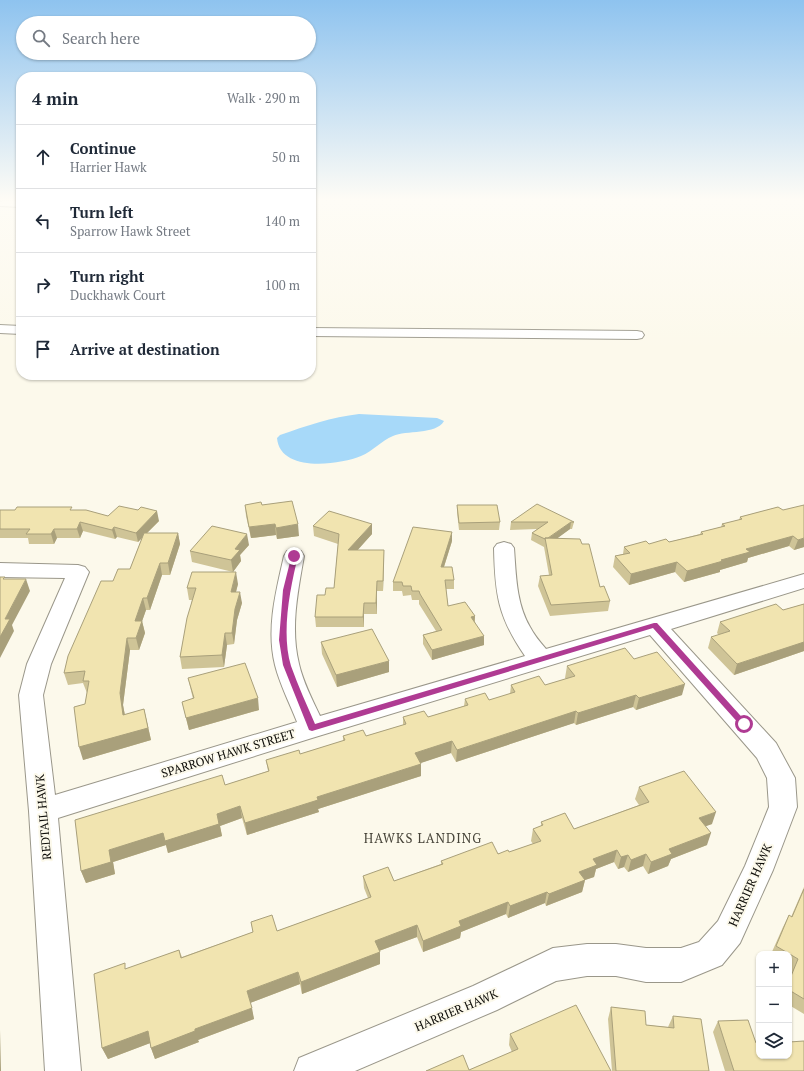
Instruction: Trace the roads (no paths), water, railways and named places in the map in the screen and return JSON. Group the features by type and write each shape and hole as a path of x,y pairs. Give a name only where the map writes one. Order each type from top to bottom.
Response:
{"street":[{"path":"0,329 16,330"},
{"path":"316,332 637,335"},
{"path":"504,548 507,598 515,621 540,659"},
{"path":"294,556 287,590 283,640 287,665 312,728"},
{"name":"REDTAIL HAWK","path":"0,570 78,572 39,664 31,695 43,811 63,1071"},
{"name":"SPARROW HAWK STREET","path":"43,811 540,659 804,581"},
{"name":"HARRIER HAWK","path":"312,1071 485,998 553,965 587,960 616,960 646,965 681,965 710,954 729,932 758,870 783,807 781,778 767,751 654,625"}],"water":[{"path":"359,414 437,418 444,421 440,425 428,430 393,436 361,456 339,462 312,464 288,457 281,449 277,438 280,435 309,425"}],"district":[{"name":"HAWKS LANDING","path":"423,838"}]}
